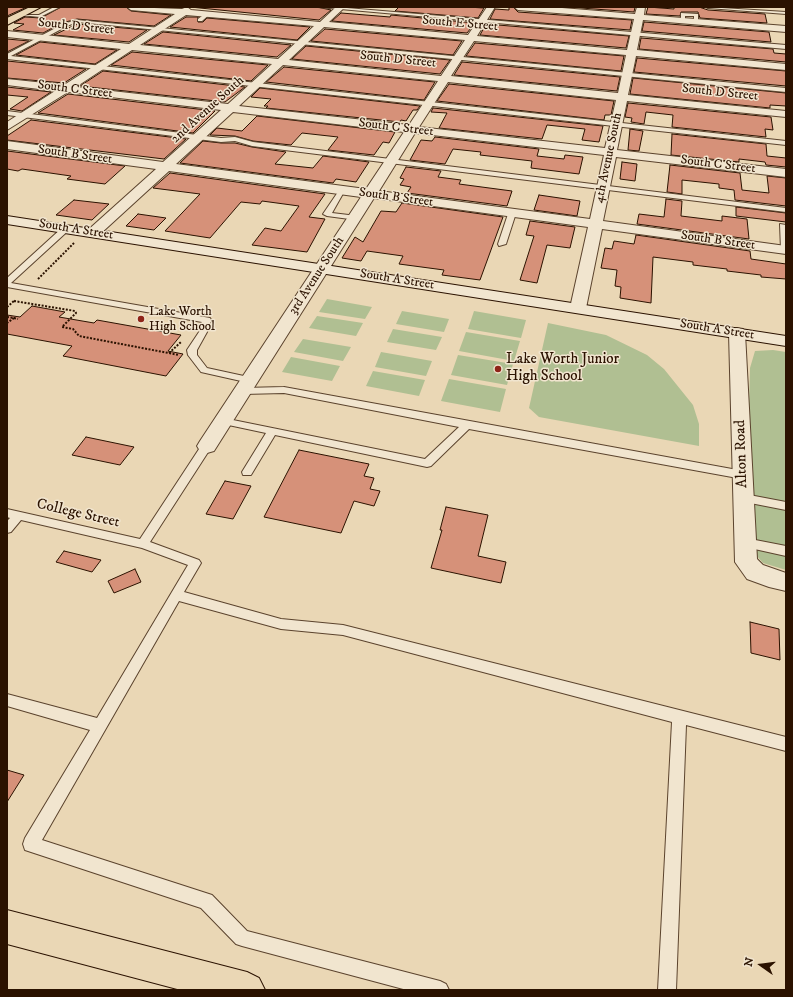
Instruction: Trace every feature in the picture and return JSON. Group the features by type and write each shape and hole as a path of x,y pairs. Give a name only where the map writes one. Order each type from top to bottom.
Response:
{"main road":[{"path":"7,22 37,7"},
{"path":"7,926 247,990"}],"street":[{"name":"South E Street","path":"131,7 187,9 208,14 786,67"},
{"name":"3rd Avenue South","path":"207,446 491,7"},
{"path":"518,7 640,12 683,21 786,29"},
{"name":"2nd Avenue South","path":"94,233 340,8"},
{"path":"7,126 187,9"},
{"name":"4th Avenue South","path":"578,308 640,12"},
{"name":"South D Street","path":"7,34 786,114"},
{"name":"South C Street","path":"7,82 786,173"},
{"name":"South B Street","path":"7,146 786,250"},
{"name":"South A Street","path":"7,220 786,341"},
{"name":"Alton Road","path":"737,333 746,562 755,572 769,578 786,582"}],"lane":[{"path":"22,15 40,16 58,7"},
{"path":"320,7 786,47"},
{"path":"708,7 786,13"},
{"path":"200,20 208,14"},
{"path":"7,56 41,37 69,23 77,21 786,90"},
{"path":"7,56 786,143"},
{"path":"7,113 221,140 235,139 252,144 603,186 786,210"},
{"path":"342,190 327,214 354,218"},
{"path":"502,244 512,213"},
{"path":"783,226 786,250"},
{"path":"7,282 66,229"},
{"path":"7,285 207,320 203,332 192,350 193,355 204,370 246,385 284,390 743,475"},
{"path":"223,421 427,462 467,425"},
{"path":"247,472 272,431"},
{"name":"3rd Avenue South","path":"143,544 207,446"},
{"path":"744,498 786,506"},
{"path":"7,529 12,514"},
{"name":"College Street","path":"12,514 143,544 195,563 176,595"},
{"path":"745,543 786,551"},
{"path":"440,990 242,938 206,901 31,844 176,595 281,624 343,630 786,744"},
{"path":"7,700 100,726"},
{"path":"667,990 680,717"}],"path":[{"path":"34,282 70,245 76,243"},
{"path":"7,308 18,297"},
{"path":"14,301 76,312 61,326 73,328 79,336 181,356 193,355"},
{"path":"7,317 18,319"},
{"path":"7,323 14,318"}],"green space":[{"path":"327,299 372,307 365,319 319,312"},
{"path":"402,311 449,319 444,332 396,324"},
{"path":"474,311 526,320 521,338 468,329"},
{"path":"317,316 363,323 356,336 309,328"},
{"path":"548,323 606,335 647,355 664,369 693,405 699,424 699,446 539,417 529,408"},
{"path":"393,329 442,337 436,350 387,342"},
{"path":"466,332 520,341 514,361 459,351"},
{"path":"303,339 351,347 343,361 294,352"},
{"path":"773,350 786,352 786,570 763,563 757,556 749,405 750,368 755,351"},
{"path":"381,352 432,361 426,376 375,367"},
{"path":"458,355 513,364 507,385 451,375"},
{"path":"291,357 340,366 332,381 282,372"},
{"path":"373,371 425,380 419,396 366,386"},
{"path":"449,379 506,389 500,412 441,401"}],"building":[{"path":"7,7 27,7 7,16"},
{"path":"61,7 126,7 131,11 171,15 154,26 77,19 62,23 43,33 13,30 24,24 14,23 25,17 41,18"},
{"path":"190,7 317,7 331,10 319,20"},
{"path":"399,7 484,8 478,18 395,11"},
{"path":"509,7 513,7 518,12 632,20 630,30 490,19 495,9 509,10"},
{"path":"568,7 635,7 634,12"},
{"path":"648,7 674,9 674,7 699,7 708,10 765,14 767,23 700,18 698,12 681,12 680,16 646,14"},
{"path":"341,13 390,17 391,15 475,23 467,33 332,21"},
{"path":"186,17 198,17 198,22 203,22 207,18 310,27 297,40 170,27"},
{"path":"644,22 769,32 771,42 642,31"},
{"path":"77,24 147,30 129,42 54,35"},
{"path":"486,24 629,36 626,48 480,35"},
{"path":"325,29 462,41 453,55 311,41"},
{"path":"163,32 291,45 277,57 144,44"},
{"path":"641,38 773,49 774,53 786,54 786,62 639,49"},
{"path":"7,39 29,41 7,52"},
{"path":"40,42 117,50 95,64 16,55"},
{"path":"475,43 624,56 621,71 466,56"},
{"path":"306,46 450,60 440,74 292,59"},
{"path":"132,52 268,65 251,81 111,65"},
{"path":"637,58 786,71 786,86 634,72"},
{"path":"7,61 86,69 64,83 7,78"},
{"path":"462,62 620,77 617,91 454,75"},
{"path":"284,67 435,82 424,100 266,82"},
{"path":"103,71 245,87 225,102 80,86"},
{"path":"633,78 786,93 786,106 770,105 770,108 630,94"},
{"path":"449,84 614,101 611,115 605,115 604,120 437,101"},
{"path":"7,87 51,92 22,111 10,109 28,97 7,95"},
{"path":"260,88 420,106 417,110 413,110 406,121 401,120 400,122 266,108 268,106 264,106 271,99 251,97"},
{"path":"68,94 215,111 193,133 38,113"},
{"path":"628,103 771,117 773,130 765,129 766,137 672,127 673,115 646,112 644,124 631,122 632,118 625,117"},
{"path":"433,108 603,126 599,142 582,140 585,129 547,125 542,139 439,128 447,113 431,112"},
{"path":"257,116 395,132 389,143 383,142 374,155 328,150 338,137 302,133 291,145 253,141 235,136 210,135 217,128 242,131"},
{"path":"31,120 186,139 164,159 7,140 7,136"},
{"path":"630,129 643,131 639,151 628,150"},
{"path":"672,134 766,144 767,156 786,158 786,167 766,165 765,162 739,159 739,162 671,155"},
{"path":"435,137 539,149 537,156 564,159 565,155 583,157 579,174 531,168 532,161 480,155 481,152 453,149 445,164 410,160 421,140 432,141"},
{"path":"203,141 235,143 286,152 275,164 313,168 323,156 369,162 356,182 336,179 333,183 180,163"},
{"path":"7,151 125,166 105,184 67,179 71,176 22,169 18,171 7,169"},
{"path":"622,162 637,164 635,181 620,179"},
{"path":"670,165 740,173 742,190 769,193 767,176 786,178 786,206 735,200 734,190 719,188 719,184 682,180 682,194 667,192"},
{"path":"406,167 441,171 438,177 461,180 459,184 512,191 507,206 407,193 411,187 400,185 404,179 400,178"},
{"path":"170,173 325,194 309,217 325,219 307,252 252,245 265,228 281,231 299,206 262,201 260,204 241,202 210,238 165,231 200,194 153,188"},
{"path":"539,195 580,201 577,216 534,210"},
{"path":"666,199 682,201 681,216 722,221 722,216 747,219 749,239 637,224 639,214 664,217"},
{"path":"74,200 109,204 92,220 56,215"},
{"path":"402,203 503,217 480,280 442,275 444,270 399,264 403,256 367,251 361,261 342,258 355,237 363,242 381,211 396,212"},
{"path":"736,207 786,213 786,222 736,216"},
{"path":"138,214 166,218 154,230 126,226"},
{"path":"530,221 575,227 570,248 547,245 537,283 520,280 534,236 526,235"},
{"path":"636,235 750,251 751,259 786,264 786,279 761,277 761,275 727,271 727,269 693,265 693,262 653,257 651,303 620,298 621,287 615,286 617,270 601,268 605,248 612,249 614,241 634,244"},
{"path":"32,306 65,312 59,317 94,323 97,320 181,335 168,351 183,354 166,376 63,356 72,346 7,334 7,315 20,317"},
{"path":"86,437 134,447 120,465 72,455"},
{"path":"299,450 369,464 364,476 374,478 370,489 380,491 374,506 354,501 341,533 264,517"},
{"path":"225,481 251,486 233,519 206,514"},
{"path":"446,507 488,515 478,556 506,562 501,583 431,568 442,530 440,530"},
{"path":"64,551 101,560 92,572 56,562"},
{"path":"135,569 141,582 114,593 108,581"},
{"path":"750,622 779,629 780,660 751,653"},
{"path":"7,770 24,775 7,802"}],"place":[{"name":"Lake Worth High School","path":"141,319"},
{"name":"Lake Worth Junior High School","path":"498,369"}]}
